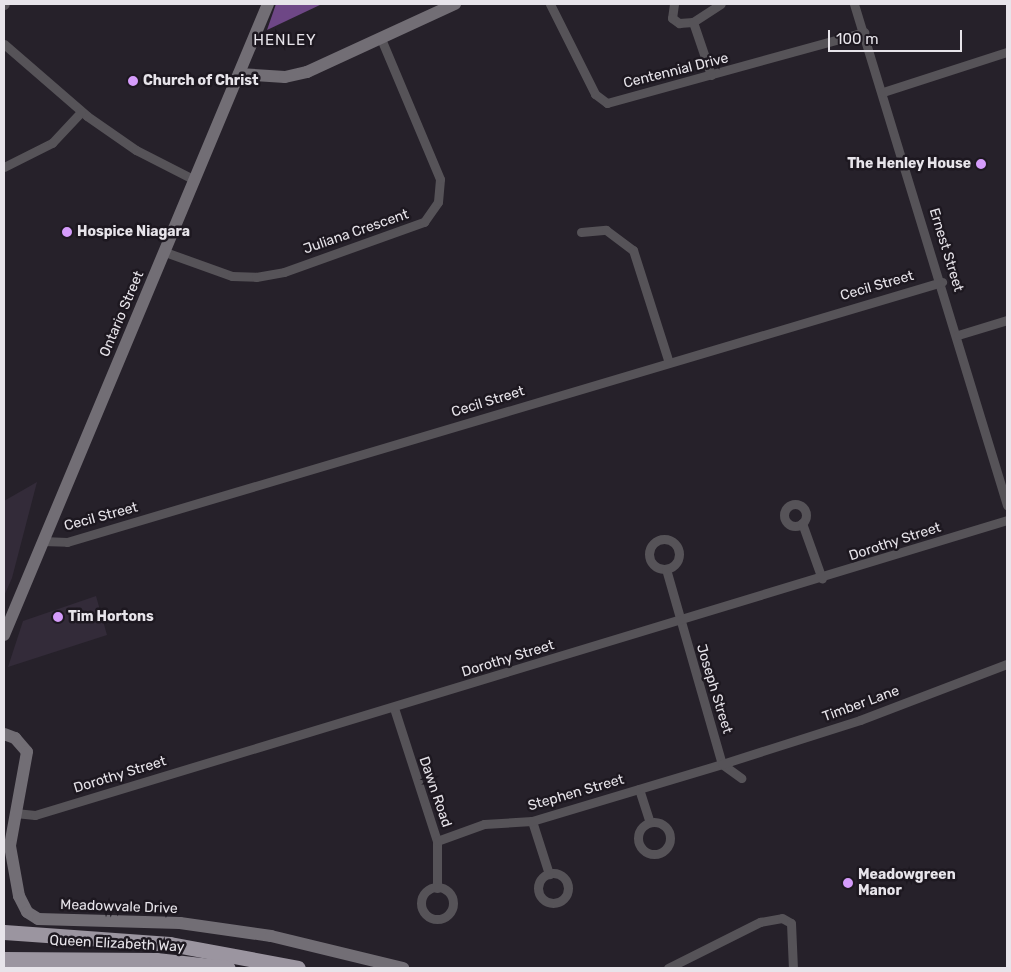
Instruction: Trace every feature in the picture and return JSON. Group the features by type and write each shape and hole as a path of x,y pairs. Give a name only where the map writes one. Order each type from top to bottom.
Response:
{"highway":[{"path":"4,932 170,944 298,968"},
{"name":"Queen Elizabeth Way","path":"4,959 156,960 228,968"}],"main road":[{"name":"Ontario Street","path":"4,635 268,4"},
{"path":"239,74 285,77 382,41 455,4"},
{"name":"Meadowvale Drive","path":"4,734 15,738 26,752 28,765 10,833 14,870 27,912 38,919 180,923 271,936 402,968"}],"street":[{"name":"Centennial Drive","path":"550,4 595,94 606,103 711,76 864,32"},
{"path":"674,4 672,18 693,22 721,4"},
{"name":"Ernest Street","path":"854,4 942,282 1007,505"},
{"path":"693,22 711,76"},
{"name":"Juliana Crescent","path":"165,252 232,276 256,277 284,272 424,222 438,202 440,179 382,41"},
{"path":"4,44 81,112 136,150 195,180"},
{"path":"883,92 1007,52"},
{"path":"4,167 52,143 81,112"},
{"path":"581,232 606,230 633,250 668,360"},
{"name":"Cecil Street","path":"42,541 67,542 668,360 942,282"},
{"path":"958,335 1007,320"},
{"name":"Dorothy Street","path":"15,813 35,815 822,579 1007,520"},
{"path":"802,522 822,579"},
{"name":"Joseph Street","path":"666,569 722,764"},
{"name":"Timber Lane","path":"722,764 860,720 1007,664"},
{"name":"Dawn Road","path":"394,708 437,841 437,888"},
{"path":"722,764 741,778"},
{"name":"Stephen Street","path":"437,841 484,824 532,821 722,764"},
{"path":"639,789 650,822"},
{"path":"532,821 549,874"},
{"path":"668,968 760,922 782,918 790,923 792,968"}],"shaded area":[{"path":"276,4 322,4 267,30"},
{"path":"37,482 12,578 4,596 4,501"},
{"path":"96,596 107,635 8,667 23,621"}],"place":[{"name":"Church of Christ","path":"133,81"},
{"name":"The Henley House","path":"981,164"},
{"name":"Hospice Niagara","path":"67,232"},
{"name":"Tim Hortons","path":"58,617"},
{"name":"Meadowgreen Manor","path":"848,883"}],"district":[{"name":"HENLEY","path":"285,41"}]}
